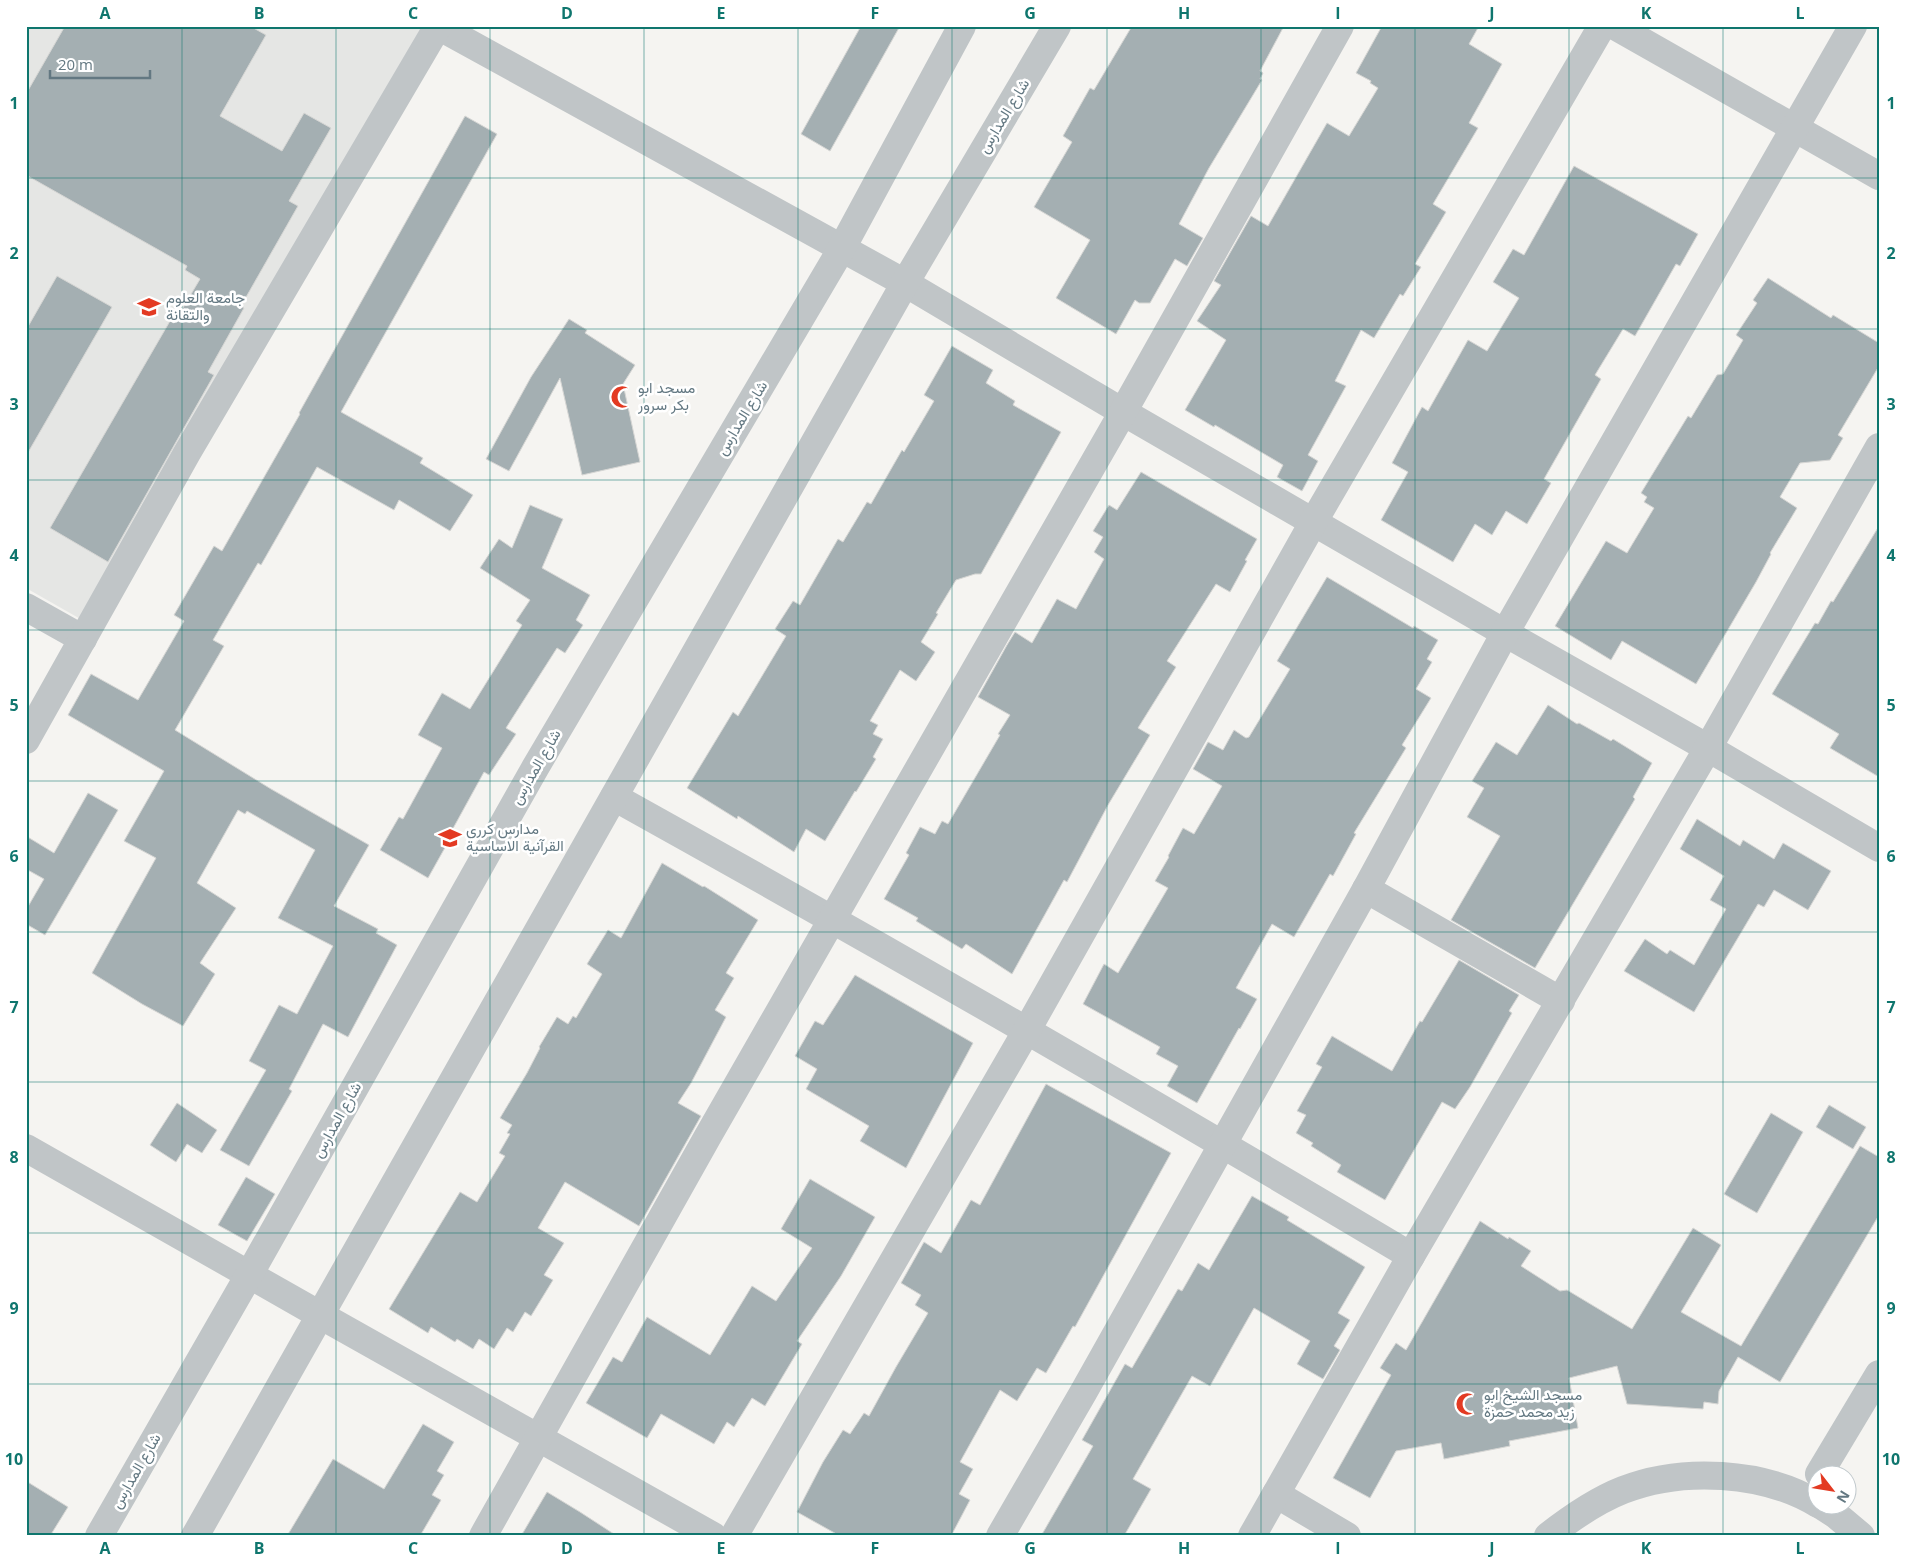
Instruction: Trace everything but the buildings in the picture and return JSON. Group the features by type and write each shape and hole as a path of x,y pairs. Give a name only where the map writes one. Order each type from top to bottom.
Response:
{"street":[{"path":"26,740 187,453 438,26 905,283 1123,412 1879,848"},
{"name":"شارع المدارس","path":"99,1536 250,1275 535,768 842,248 962,26"},
{"name":"شارع المدارس","path":"194,1536 905,283 1057,26"},
{"path":"483,1536 708,1136 1123,412 1340,26"},
{"path":"734,1536 1027,1030 1314,522 1602,26"},
{"path":"1616,26 1879,176"},
{"path":"1000,1536 1366,889 1505,633 1853,26"},
{"path":"1252,1536 1411,1256 1708,748 1879,447"},
{"path":"26,607 83,639"},
{"path":"614,797 1027,1030 1222,1143 1411,1256"},
{"path":"1366,889 1561,1001"},
{"path":"26,1148 713,1536"},
{"path":"1831,1464 1879,1374"},
{"path":"1548,1536 1594,1504 1623,1490 1669,1477 1721,1476 1808,1490"},
{"path":"1276,1494 1347,1536"},
{"path":"1835,1514 1861,1536"}],"shaded area":[{"name":"جامعة العلوم والتقانة","path":"26,26 433,26 91,625 26,588"}],"place":[{"name":"جامعة العلوم والتقانة","path":"149,307"},
{"name":"مسجد ابو بكر سرور","path":"622,397"},
{"name":"مدارس كرري القرآنية الاساسية","path":"450,838"},
{"name":"مسجد الشيخ ابو زيد محمد حمزة","path":"1467,1404"}]}
